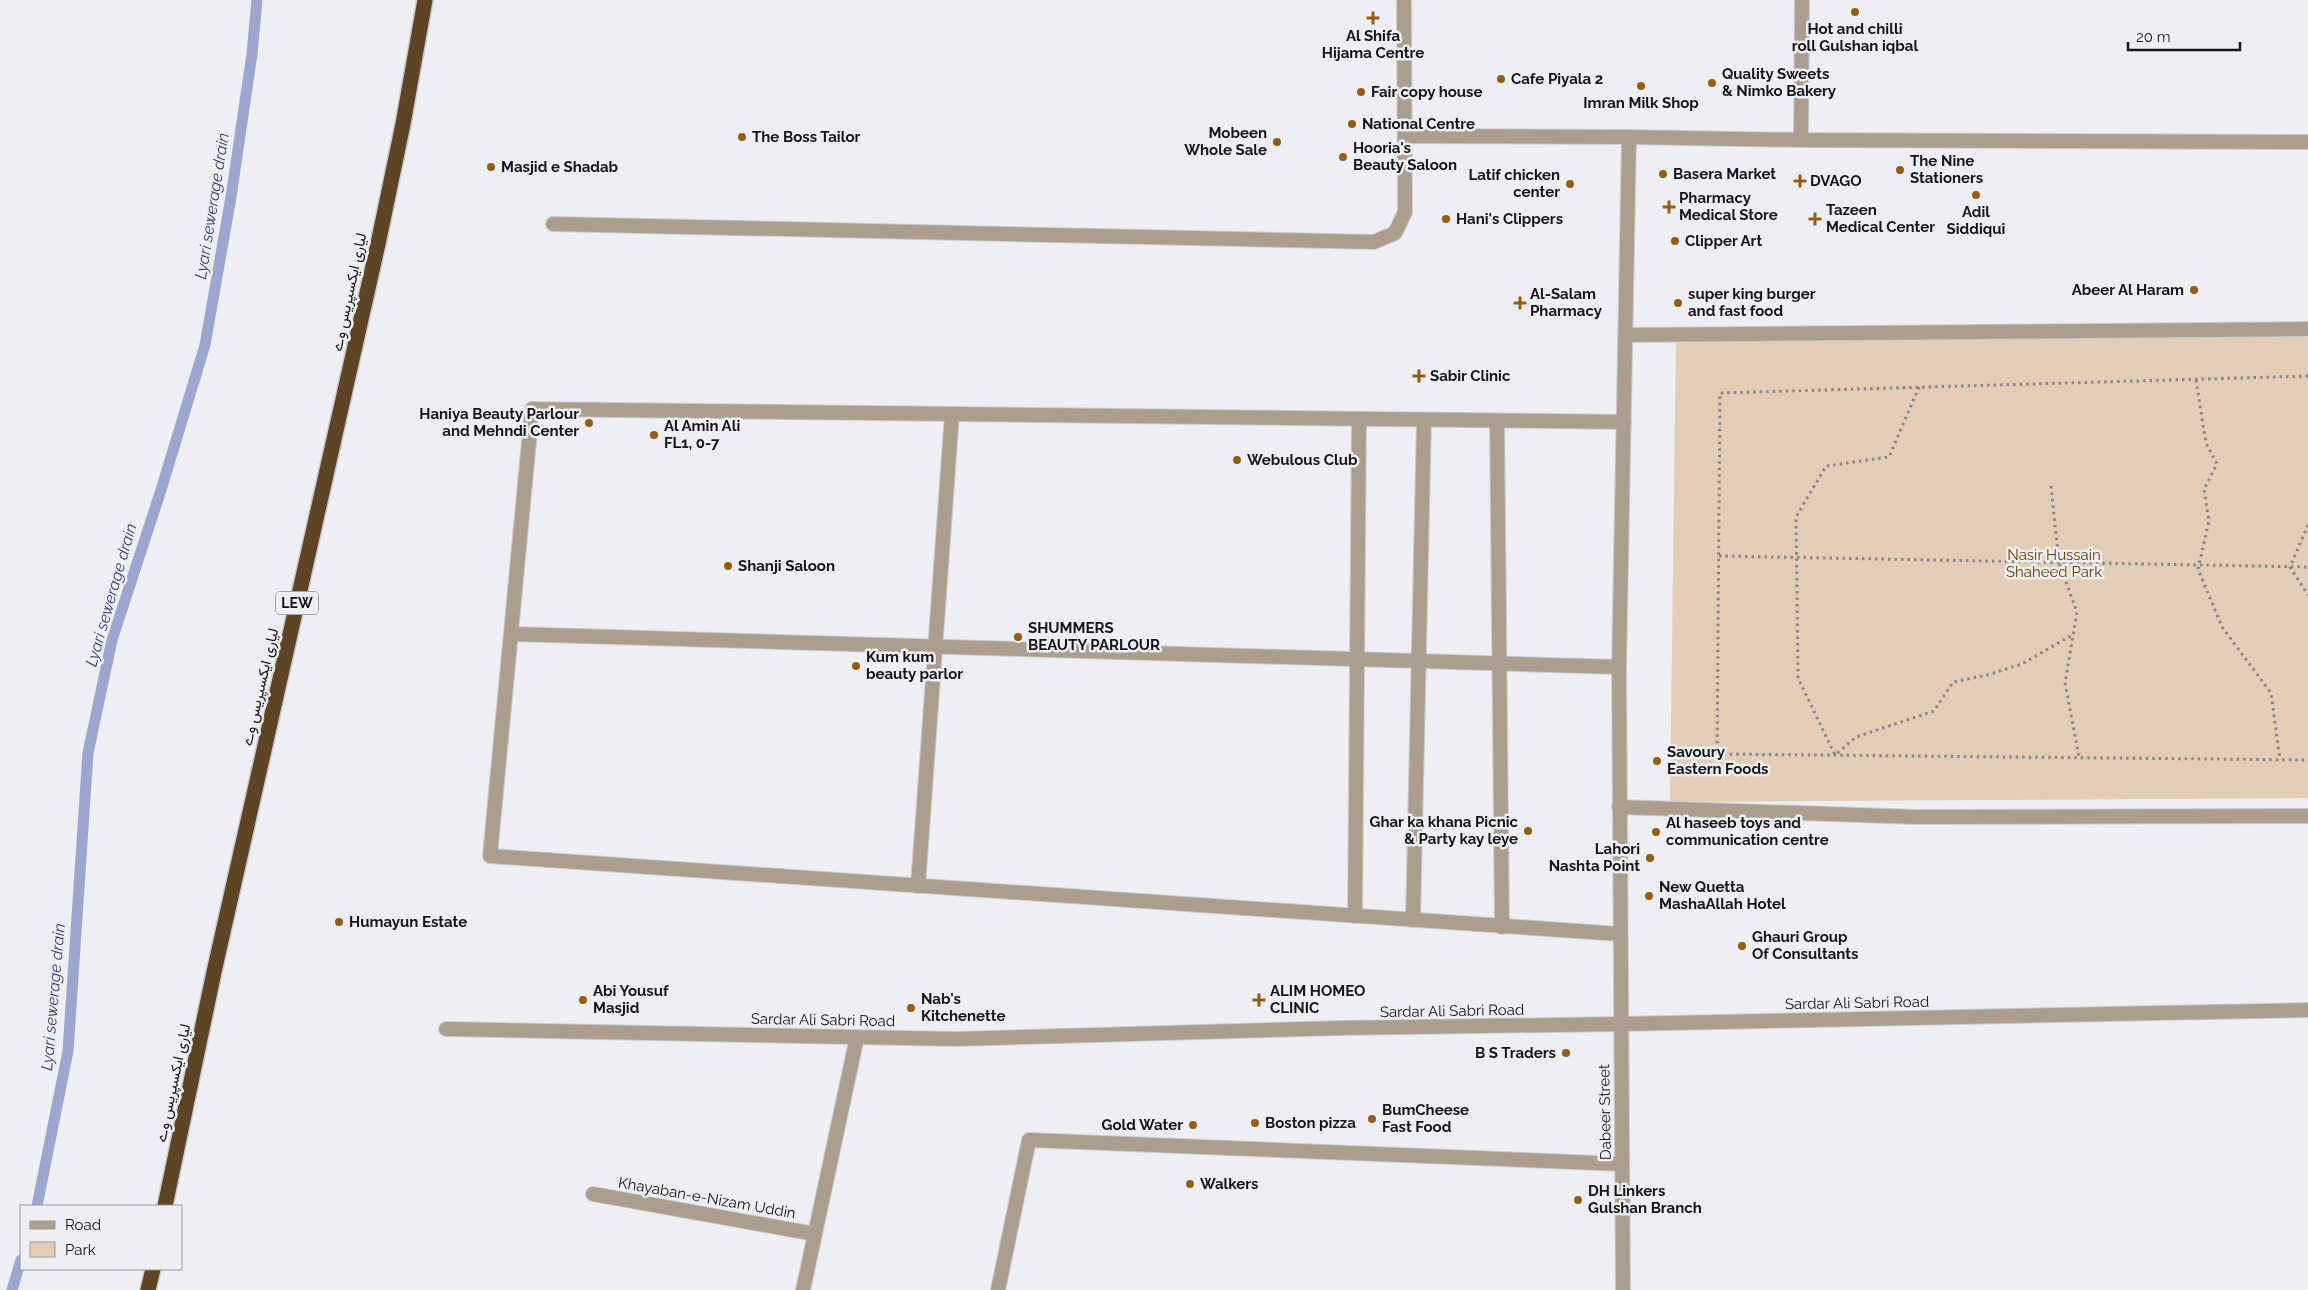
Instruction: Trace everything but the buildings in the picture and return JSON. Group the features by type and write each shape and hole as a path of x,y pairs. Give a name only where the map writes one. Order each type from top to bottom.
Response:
{"highway":[{"name":"لیاری ایکسپریس وے","path":"165,1205 216,963 382,225 403,124 425,0"},
{"path":"148,1290 153,1270"}],"street":[{"path":"553,224 1374,242 1395,233 1405,212 1404,0"},
{"path":"1801,140 1802,0"},
{"path":"1405,136 2308,142"},
{"name":"Dabeer Street","path":"1623,1290 1619,667 1629,137"},
{"path":"1626,335 2308,330"},
{"path":"1620,934 490,856 532,409 1624,422"},
{"path":"918,886 952,414"},
{"path":"1355,916 1359,418"},
{"path":"1413,920 1424,420"},
{"path":"1497,421 1502,926"},
{"path":"512,634 1619,667"},
{"path":"1619,807 1917,817 2308,816"},
{"name":"Sardar Ali Sabri Road","path":"446,1029 957,1039 1341,1028 2308,1010"},
{"path":"803,1290 857,1037"},
{"path":"1002,1290 1029,1140 1622,1164"},
{"name":"Khayaban-e-Nizam Uddin","path":"593,1194 815,1234"}],"path":[{"path":"2308,376 1720,393 1717,754 2308,760"},
{"path":"2196,380 2206,443 2217,464 2204,489 2210,521 2198,569 2222,627 2271,694 2280,760"},
{"path":"1835,756 1798,678 1796,516 1826,466 1889,457 1920,387"},
{"path":"2051,486 2059,563 2077,612 2065,683 2079,757"},
{"path":"2290,567 2308,525"},
{"path":"1719,556 2308,567"},
{"path":"2290,567 2308,595"},
{"path":"1835,756 1856,738 1934,711 1953,682 1987,675 2022,664 2072,635"}],"green space":[{"name":"Nasir Hussain Shaheed Park","path":"2308,322 2308,798 1670,802 1676,337"}],"waterway":[{"name":"Lyari sewerage drain","path":"37,1205 68,1051 88,753 112,640 161,490 205,345 231,197 252,54 257,0"},
{"name":"Lyari sewerage drain","path":"12,1290 20,1263"}],"place":[{"name":"Hot and chilli roll Gulshan iqbal","path":"1855,12"},
{"name":"Al Shifa Hijama Centre","path":"1373,18"},
{"name":"Cafe Piyala 2","path":"1501,79"},
{"name":"Quality Sweets & Nimko Bakery","path":"1712,83"},
{"name":"Imran Milk Shop","path":"1641,86"},
{"name":"Fair copy house","path":"1361,92"},
{"name":"National Centre","path":"1352,124"},
{"name":"The Boss Tailor","path":"742,137"},
{"name":"Mobeen Whole Sale","path":"1277,142"},
{"name":"Hooria's Beauty Saloon","path":"1343,157"},
{"name":"Masjid e Shadab","path":"491,167"},
{"name":"The Nine Stationers","path":"1900,170"},
{"name":"Basera Market","path":"1663,174"},
{"name":"DVAGO","path":"1800,181"},
{"name":"Latif chicken center","path":"1570,184"},
{"name":"Adil Siddiqui","path":"1976,195"},
{"name":"Pharmacy Medical Store","path":"1669,207"},
{"name":"Hani's Clippers","path":"1446,219"},
{"name":"Tazeen Medical Center","path":"1815,219"},
{"name":"Clipper Art","path":"1675,241"},
{"name":"Abeer Al Haram","path":"2194,290"},
{"name":"Al-Salam Pharmacy","path":"1520,303"},
{"name":"super king burger and fast food","path":"1678,303"},
{"name":"Sabir Clinic","path":"1419,376"},
{"name":"Haniya Beauty Parlour and Mehndi Center","path":"589,423"},
{"name":"Al Amin Ali FL1, 0-7","path":"654,435"},
{"name":"Webulous Club","path":"1237,460"},
{"name":"Shanji Saloon","path":"728,566"},
{"name":"SHUMMERS BEAUTY PARLOUR","path":"1018,637"},
{"name":"Kum kum beauty parlor","path":"856,666"},
{"name":"Savoury Eastern Foods","path":"1657,761"},
{"name":"Ghar ka khana Picnic & Party kay leye","path":"1528,831"},
{"name":"Al haseeb toys and communication centre","path":"1656,832"},
{"name":"Lahori Nashta Point","path":"1650,858"},
{"name":"New Quetta MashaAllah Hotel","path":"1649,896"},
{"name":"Humayun Estate","path":"339,922"},
{"name":"Ghauri Group Of Consultants","path":"1742,946"},
{"name":"Abi Yousuf Masjid","path":"583,1000"},
{"name":"ALIM HOMEO CLINIC","path":"1259,1000"},
{"name":"Nab's Kitchenette","path":"911,1008"},
{"name":"B S Traders","path":"1566,1053"},
{"name":"BumCheese Fast Food","path":"1372,1119"},
{"name":"Boston pizza","path":"1255,1123"},
{"name":"Gold Water","path":"1193,1125"},
{"name":"Walkers","path":"1190,1184"},
{"name":"DH Linkers Gulshan Branch","path":"1578,1200"}]}
